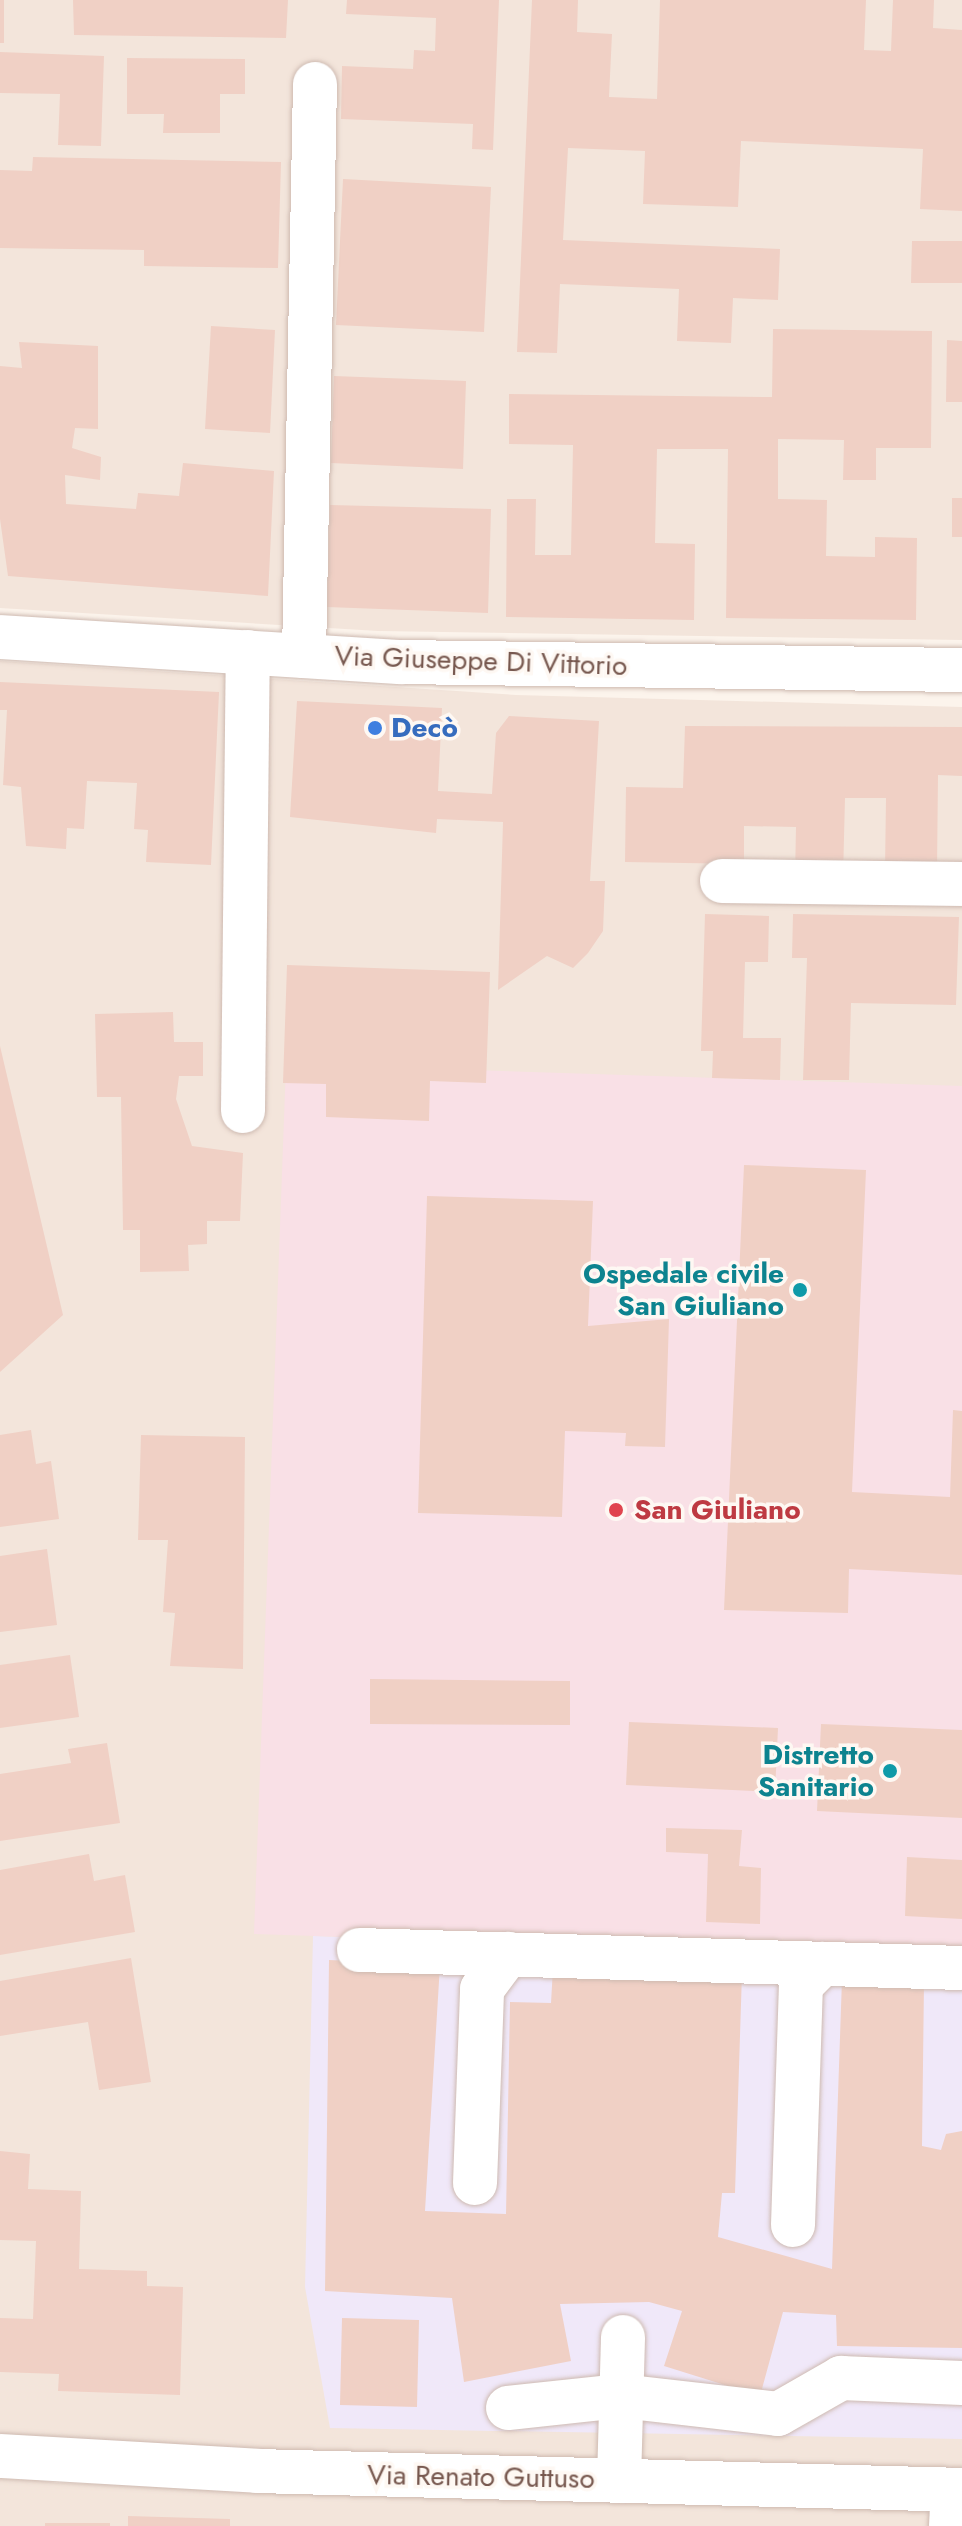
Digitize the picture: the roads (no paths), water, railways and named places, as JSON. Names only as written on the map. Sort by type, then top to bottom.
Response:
[{"type":"street","points":[[304,656],[315,84]]},
{"type":"street","name":"Via Giuseppe Di Vittorio","points":[[0,637],[304,656],[962,670]]},
{"type":"street","points":[[243,1111],[248,652]]},
{"type":"street","points":[[722,881],[962,884]]},
{"type":"street","points":[[359,1950],[962,1968]]},
{"type":"street","points":[[475,2183],[482,1989],[508,1954]]},
{"type":"street","points":[[793,2225],[801,1985],[822,1964]]},
{"type":"street","points":[[619,2481],[623,2337]]},
{"type":"street","points":[[508,2408],[621,2396],[778,2414],[841,2378],[962,2383]]},
{"type":"street","name":"Via Renato Guttuso","points":[[0,2456],[619,2481],[955,2502]]},
{"type":"place","name":"Decò","points":[[375,728]]},
{"type":"place","name":"Ospedale civile San Giuliano","points":[[800,1290]]},
{"type":"place","name":"San Giuliano","points":[[616,1510]]},
{"type":"place","name":"Distretto Sanitario","points":[[890,1771]]}]
